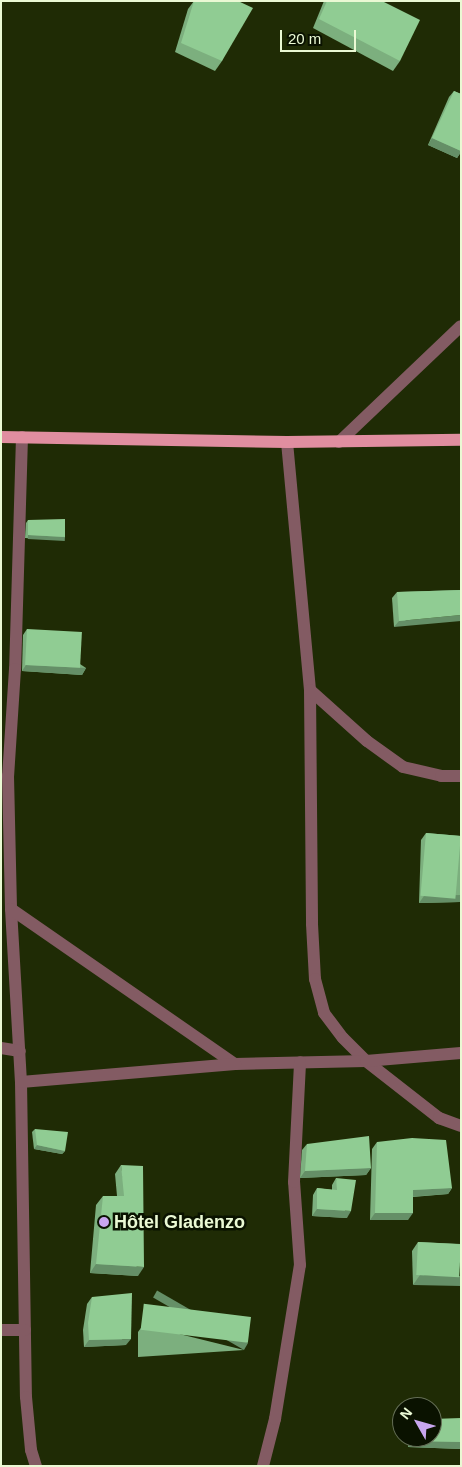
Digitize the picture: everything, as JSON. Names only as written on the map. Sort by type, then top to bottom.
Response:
[{"type":"main road","points":[[1,437],[287,442],[461,440]]},
{"type":"street","points":[[339,442],[461,326]]},
{"type":"street","points":[[22,437],[15,669],[5,776],[20,1051],[26,1397],[32,1450],[36,1466]]},
{"type":"street","points":[[287,442],[310,690],[312,924],[315,979],[324,1014],[343,1038],[366,1061],[439,1118],[461,1126]]},
{"type":"street","points":[[310,690],[367,741],[403,767],[441,776],[461,776]]},
{"type":"street","points":[[12,909],[235,1064]]},
{"type":"street","points":[[1,1048],[20,1051]]},
{"type":"street","points":[[21,1082],[235,1064],[366,1061],[461,1053]]},
{"type":"street","points":[[263,1466],[275,1419],[300,1265],[294,1182],[300,1062]]},
{"type":"street","points":[[1,1330],[25,1330]]},
{"type":"building","points":[[194,1],[238,1],[253,8],[222,61],[181,43]]},
{"type":"building","points":[[327,1],[382,1],[420,20],[400,61],[319,19]]},
{"type":"building","points":[[454,91],[461,94],[461,151],[432,138]]},
{"type":"building","points":[[65,519],[65,537],[28,535],[28,520]]},
{"type":"building","points":[[461,590],[461,615],[399,621],[397,592]]},
{"type":"building","points":[[27,629],[82,632],[80,668],[25,665]]},
{"type":"building","points":[[426,833],[461,836],[455,899],[421,896]]},
{"type":"building","points":[[35,1129],[68,1132],[65,1151],[37,1145]]},
{"type":"building","points":[[369,1136],[371,1168],[305,1171],[307,1144]]},
{"type":"building","points":[[412,1138],[446,1140],[452,1188],[413,1190],[413,1213],[375,1213],[377,1142]]},
{"type":"building","points":[[121,1165],[143,1166],[144,1267],[96,1264],[103,1196],[124,1196]]},
{"type":"building","points":[[336,1178],[356,1180],[351,1211],[317,1209],[317,1188],[337,1190]]},
{"type":"building","points":[[418,1242],[461,1244],[459,1277],[416,1275]]},
{"type":"building","points":[[132,1293],[131,1339],[89,1340],[88,1323],[92,1297]]},
{"type":"building","points":[[144,1304],[251,1317],[248,1343],[141,1330]]},
{"type":"building","points":[[461,1418],[461,1442],[442,1442],[442,1419]]},
{"type":"place","name":"Hôtel Gladenzo","points":[[104,1222]]}]
